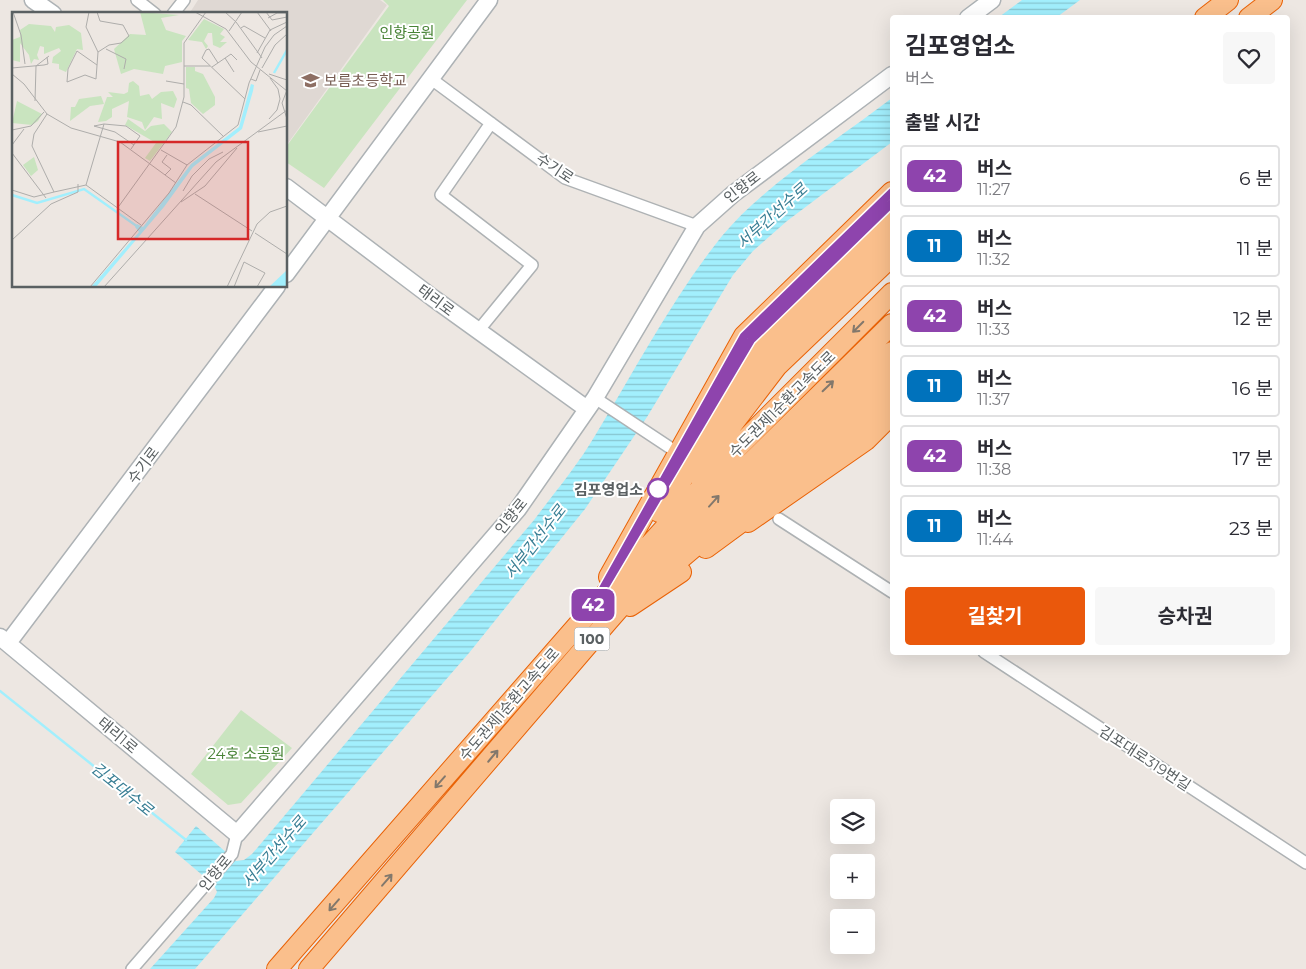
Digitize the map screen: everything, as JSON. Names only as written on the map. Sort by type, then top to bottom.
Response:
[{"type":"highway","points":[[1206,15],[1218,0]]},
{"type":"highway","points":[[1208,15],[1228,0]]},
{"type":"highway","points":[[1252,15],[1272,0]]},
{"type":"highway","points":[[591,610],[744,336],[890,194]]},
{"type":"highway","points":[[591,610],[751,340],[890,205]]},
{"type":"highway","points":[[591,610],[756,346],[890,215]]},
{"type":"highway","points":[[591,610],[761,352],[890,226]]},
{"type":"highway","points":[[591,610],[767,357],[890,236]]},
{"type":"highway","points":[[591,610],[772,362],[890,246]]},
{"type":"highway","points":[[591,610],[777,366],[890,258]]},
{"type":"highway","points":[[591,610],[781,373],[890,267]]},
{"type":"highway","name":"수도권제1순환고속도로","points":[[278,969],[591,610],[737,448],[890,295]]},
{"type":"highway","name":"수도권제1순환고속도로","points":[[309,969],[608,621],[749,463],[890,326]]},
{"type":"highway","points":[[608,621],[890,354]]},
{"type":"highway","points":[[608,621],[838,414],[890,363]]},
{"type":"highway","points":[[608,621],[840,422],[890,374]]},
{"type":"highway","points":[[608,621],[845,428],[890,384]]},
{"type":"highway","points":[[608,621],[855,429],[890,394]]},
{"type":"highway","points":[[608,621],[859,435],[890,405]]},
{"type":"highway","points":[[608,621],[866,440],[890,416]]},
{"type":"highway","points":[[608,621],[873,444],[890,426]]},
{"type":"street","points":[[33,0],[50,12]]},
{"type":"street","points":[[137,0],[152,12]]},
{"type":"street","points":[[175,12],[184,0]]},
{"type":"street","points":[[288,271],[489,0]]},
{"type":"street","points":[[972,15],[992,0]]},
{"type":"street","name":"인향로","points":[[132,969],[232,854],[237,834],[518,509],[596,404],[697,226],[733,194],[890,76]]},
{"type":"street","name":"수기로","points":[[430,78],[564,178],[697,226]]},
{"type":"street","points":[[478,331],[532,265],[441,195],[491,123]]},
{"type":"street","name":"태리로","points":[[288,188],[478,331],[596,404]]},
{"type":"street","name":"수기로","points":[[4,640],[275,288]]},
{"type":"street","points":[[596,404],[669,447]]},
{"type":"street","points":[[779,520],[890,591]]},
{"type":"street","name":"태리1로","points":[[4,640],[237,834]]},
{"type":"street","name":"김포대로319번길","points":[[988,655],[1306,863]]},
{"type":"shaded area","name":"보름초등학교","points":[[198,0],[380,0],[387,5],[288,143],[288,12],[190,12]]},
{"type":"green space","name":"인향공원","points":[[383,0],[467,0],[324,188],[288,163],[288,144],[389,6]]},
{"type":"green space","name":"24호 소공원","points":[[241,710],[292,748],[241,803],[228,805],[191,774]]},
{"type":"water","points":[[1022,0],[1080,0],[1060,15],[1002,15]]},
{"type":"water","name":"서부간선수로","points":[[890,99],[890,144],[787,221],[753,251],[733,275],[647,417],[585,509],[469,653],[195,969],[150,969],[214,898],[217,892],[214,885],[175,852],[196,826],[236,861],[244,860],[252,854],[534,520],[566,478],[589,445],[687,283],[722,236],[739,217],[803,163]]},
{"type":"waterway","name":"김포대수로","points":[[0,691],[186,840]]},
{"type":"bus line","name":"42","points":[[890,194],[744,336],[591,610],[751,340],[890,205]]},
{"type":"place","name":"보름초등학교","points":[[310,80]]},
{"type":"place","name":"김포영업소","points":[[658,489]]}]
